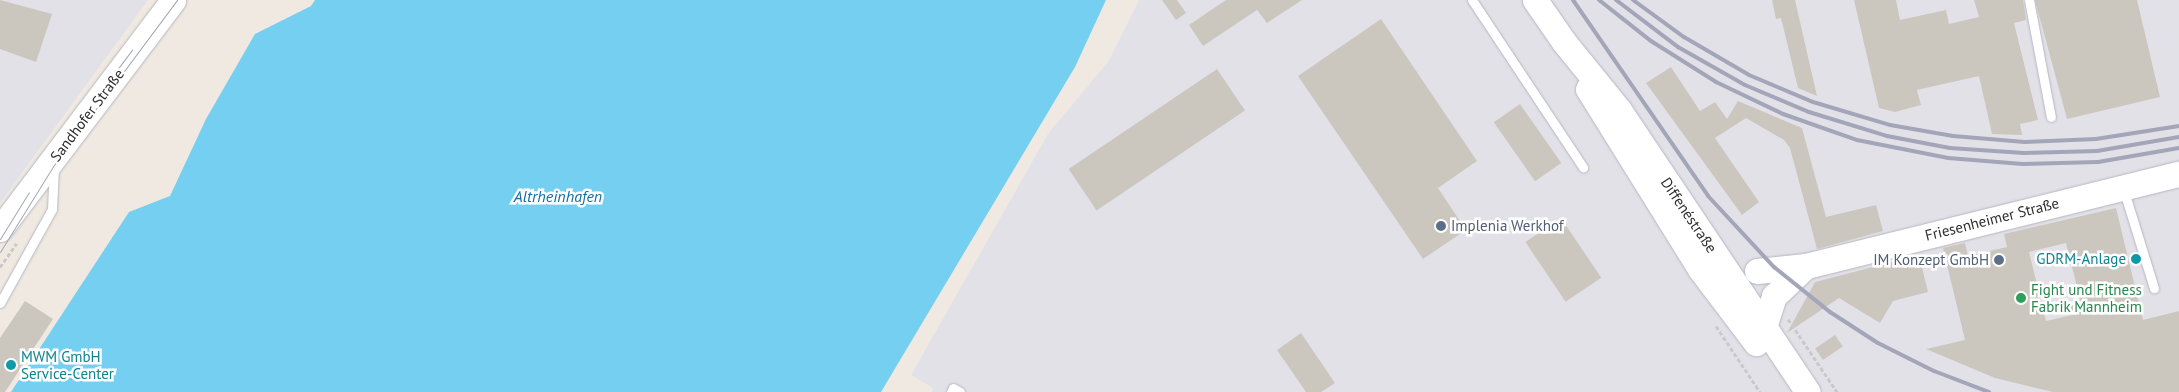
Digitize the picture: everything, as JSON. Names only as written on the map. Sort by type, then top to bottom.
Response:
[{"type":"main road","name":"Sandhofer Straße","points":[[0,229],[173,0]]},
{"type":"main road","name":"Diffenéstraße","points":[[1535,0],[1564,42],[1619,110],[1717,257],[1732,302],[1764,327],[1808,392]]},
{"type":"main road","name":"Diffenéstraße","points":[[1564,42],[1606,122],[1732,302],[1788,392]]},
{"type":"main road","name":"Friesenheimer Straße","points":[[1757,271],[1806,266],[2179,174]]},
{"type":"main road","points":[[1717,257],[1757,271],[1732,302]]},
{"type":"main road","name":"Friesenheimer Straße","points":[[1774,296],[1806,266]]},
{"type":"main road","points":[[1732,302],[1774,296],[1764,327]]},
{"type":"lane","points":[[1472,0],[1583,167]]},
{"type":"lane","points":[[2029,0],[2051,117]]},
{"type":"lane","points":[[0,303],[52,209],[56,187],[51,163]]},
{"type":"lane","points":[[2122,188],[2154,288]]},
{"type":"lane","points":[[951,392],[953,388],[960,392]]},
{"type":"path","points":[[1710,318],[1760,392]]},
{"type":"shaded area","points":[[0,0],[148,0],[0,203]]},
{"type":"shaded area","points":[[1139,0],[2179,0],[2179,392],[932,392],[933,388],[911,375],[1048,134],[1108,62]]},
{"type":"water","name":"Altrheinhafen","points":[[315,0],[1106,0],[1075,67],[881,392],[11,392],[129,212],[170,196],[206,119],[255,34],[311,6]]},
{"type":"building","points":[[0,0],[52,14],[36,62],[0,49]]},
{"type":"building","points":[[1162,0],[1177,0],[1186,13],[1176,20]]},
{"type":"building","points":[[1226,0],[1302,0],[1267,23],[1257,10],[1203,46],[1189,25]]},
{"type":"building","points":[[1772,0],[1795,0],[1817,96],[1798,88],[1781,18],[1776,19]]},
{"type":"building","points":[[1854,0],[1896,0],[1900,20],[1946,10],[1949,24],[1979,17],[1974,0],[2023,0],[2026,20],[2014,23],[2038,120],[2020,124],[2022,135],[1992,134],[1979,76],[1917,90],[1921,105],[1895,112],[1879,108]]},
{"type":"building","points":[[2035,0],[2137,0],[2160,97],[2067,119]]},
{"type":"building","points":[[1381,19],[1477,161],[1438,188],[1466,230],[1423,259],[1298,76]]},
{"type":"building","points":[[1671,67],[1700,111],[1715,102],[1727,119],[1738,101],[1802,128],[1826,217],[1876,205],[1883,231],[1817,249],[1790,148],[1784,140],[1746,118],[1715,138],[1759,202],[1742,215],[1646,83]]},
{"type":"building","points":[[1217,69],[1245,110],[1097,211],[1069,169]]},
{"type":"building","points":[[1520,104],[1561,163],[1535,181],[1494,122]]},
{"type":"building","points":[[2116,208],[2143,320],[2179,311],[2179,392],[2053,392],[1995,378],[1926,349],[1965,340],[1943,248],[1965,243],[1968,256],[2007,247],[2004,234]],"holes":[[[2066,243],[2081,303],[2070,306],[2072,315],[2046,321],[2029,252]]]},
{"type":"building","points":[[1561,218],[1601,278],[1566,302],[1525,242]]},
{"type":"building","points":[[1919,255],[1928,292],[1893,301],[1880,323],[1839,298],[1787,333],[1815,282]]},
{"type":"building","name":"MWM GmbH Service-Center","points":[[25,301],[53,319],[5,392],[0,392],[0,338]]},
{"type":"building","points":[[1301,333],[1335,383],[1321,392],[1306,392],[1277,350]]},
{"type":"building","points":[[1835,335],[1843,347],[1823,360],[1815,348]]},
{"type":"tram line","points":[[0,252],[54,165],[177,0]]},
{"type":"tram line","points":[[55,152],[132,50]]},
{"type":"tram line","points":[[0,239],[29,192]]},
{"type":"railway","points":[[1573,0],[1708,196],[1774,267],[1830,312],[1878,343],[1934,371],[1989,392]]},
{"type":"railway","points":[[1599,0],[1651,41],[1716,82],[1783,114],[1857,140],[1948,158],[2023,164],[2098,162],[2179,148]]},
{"type":"railway","points":[[1616,0],[1678,47],[1745,85],[1809,112],[1887,136],[1950,148],[2024,153],[2097,151],[2179,137]]},
{"type":"railway","points":[[1633,0],[1684,37],[1749,75],[1813,102],[1890,125],[1953,136],[2025,142],[2096,139],[2179,126]]},
{"type":"place","name":"Implenia Werkhof","points":[[1441,226]]},
{"type":"place","name":"GDRM-Anlage","points":[[2136,259]]},
{"type":"place","name":"IM Konzept GmbH","points":[[1999,260]]},
{"type":"place","name":"Fight und Fitness Fabrik Mannheim","points":[[2021,298]]},
{"type":"place","name":"MWM GmbH Service-Center","points":[[11,365]]}]
